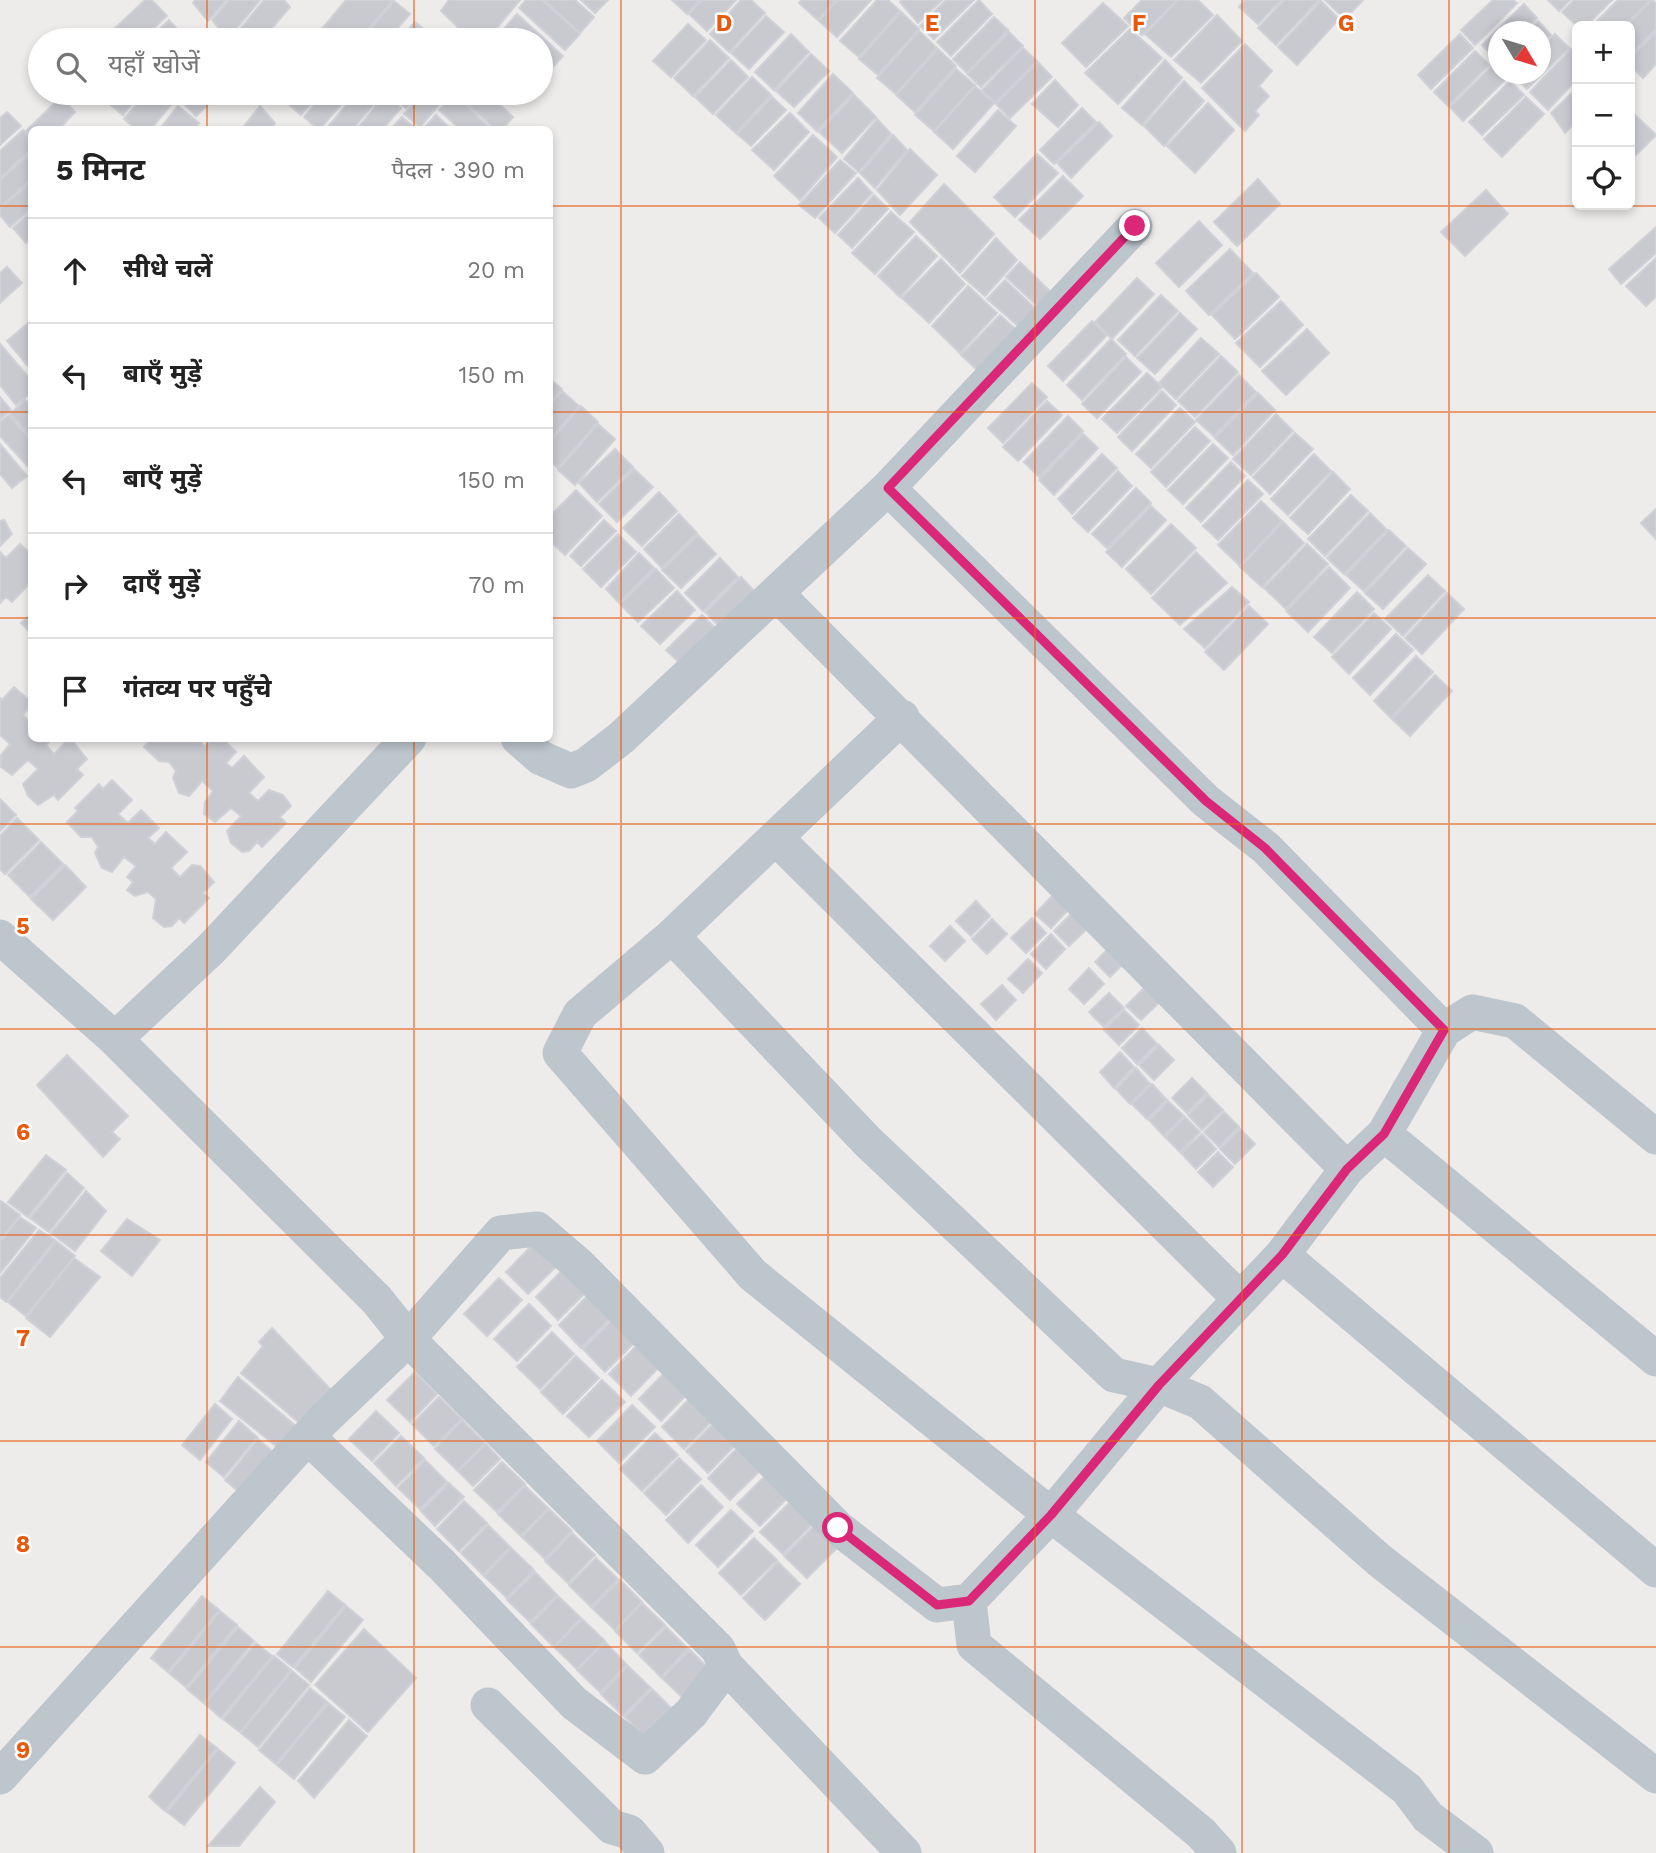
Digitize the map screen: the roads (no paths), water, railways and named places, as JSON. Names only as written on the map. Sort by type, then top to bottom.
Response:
[{"type":"street","points":[[523,742],[541,758],[571,771],[586,765],[621,738],[778,594],[888,488],[1135,226]]},
{"type":"street","points":[[888,488],[1206,801],[1265,848],[1444,1030]]},
{"type":"street","points":[[778,594],[1347,1169]]},
{"type":"street","points":[[902,717],[673,936],[580,1014],[560,1053],[753,1275],[1051,1515],[1407,1789],[1428,1817],[1476,1853]]},
{"type":"street","points":[[115,1039],[211,949],[405,742]]},
{"type":"street","points":[[777,839],[1240,1298]]},
{"type":"street","points":[[673,936],[868,1142],[1114,1375],[1159,1385],[1200,1402],[1379,1560],[1656,1776]]},
{"type":"street","points":[[0,937],[115,1039],[377,1300],[408,1339],[718,1649],[726,1666],[904,1853]]},
{"type":"street","points":[[0,1777],[323,1420],[408,1339],[501,1233],[537,1228],[579,1265],[838,1528],[937,1605],[969,1601],[1051,1515],[1159,1385],[1282,1255],[1347,1169],[1384,1134],[1444,1030],[1472,1012],[1515,1021],[1656,1137]]},
{"type":"street","points":[[1384,1134],[1656,1359]]},
{"type":"street","points":[[1282,1255],[1656,1570]]},
{"type":"street","points":[[309,1438],[442,1565],[574,1703],[645,1757],[691,1713],[726,1666]]},
{"type":"street","points":[[969,1601],[974,1645],[1201,1833],[1219,1853]]},
{"type":"street","points":[[488,1705],[612,1827],[629,1832],[647,1853]]}]
